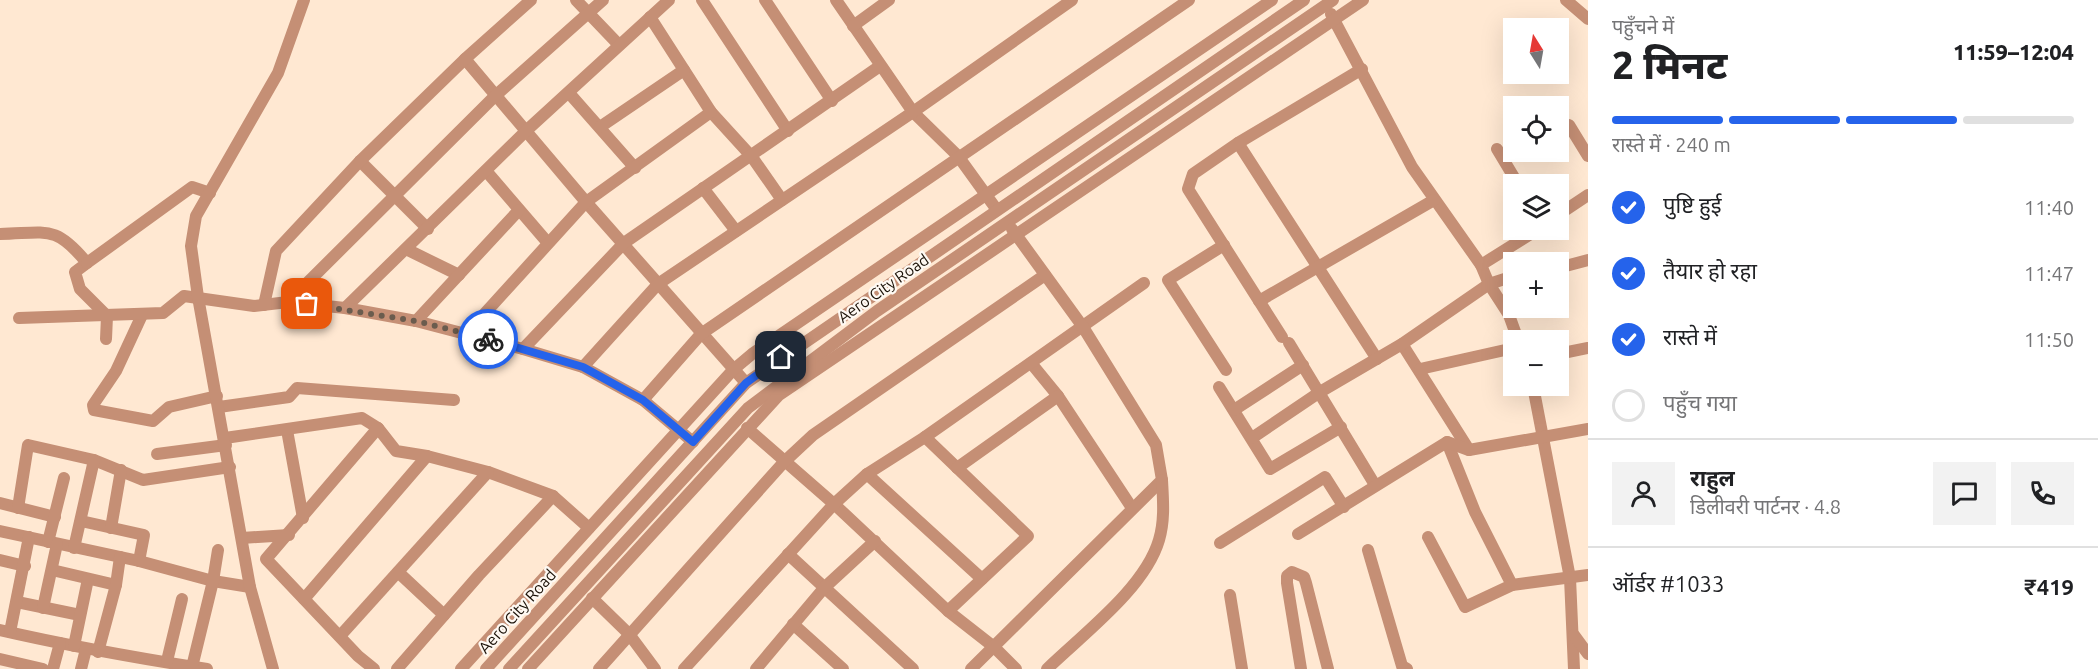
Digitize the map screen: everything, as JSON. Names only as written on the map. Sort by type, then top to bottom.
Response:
[{"type":"street","points":[[273,669],[250,587],[191,246],[196,216],[278,73],[304,0]]},
{"type":"street","points":[[264,305],[276,251],[360,161],[465,59],[531,0]]},
{"type":"street","points":[[576,0],[619,45]]},
{"type":"street","points":[[288,302],[495,96],[603,0]]},
{"type":"street","points":[[345,308],[487,172],[527,130],[669,0]]},
{"type":"street","points":[[702,0],[788,131]]},
{"type":"street","points":[[765,0],[832,101]]},
{"type":"street","points":[[836,0],[879,66],[913,112],[958,156],[997,210]]},
{"type":"street","points":[[853,26],[889,0]]},
{"type":"street","points":[[583,367],[658,284],[913,112],[1071,0]]},
{"type":"street","points":[[643,400],[701,334],[1189,0]]},
{"type":"street","points":[[461,669],[733,370],[772,339],[1272,0]]},
{"type":"street","name":"Aero City Road","points":[[486,669],[746,383],[1304,0]]},
{"type":"street","points":[[528,669],[779,395],[1011,228],[1363,0]]},
{"type":"street","points":[[1566,0],[1588,19]]},
{"type":"street","points":[[1327,2],[1334,20],[1412,167],[1481,265],[1489,284],[1509,315],[1514,330]]},
{"type":"street","name":"Aero City Road","points":[[509,669],[748,408],[877,311],[1011,228],[1327,2]]},
{"type":"street","points":[[650,17],[711,112],[752,156],[782,200]]},
{"type":"street","points":[[465,59],[586,202],[746,383]]},
{"type":"street","points":[[523,349],[624,243],[832,101],[879,66]]},
{"type":"street","points":[[1362,69],[1238,142],[1193,174],[1188,183],[1188,189],[1259,301],[1303,365],[1375,485]]},
{"type":"street","points":[[600,127],[684,70]]},
{"type":"street","points":[[569,93],[635,168]]},
{"type":"street","points":[[466,333],[586,202],[711,112]]},
{"type":"street","points":[[1569,125],[1588,156]]},
{"type":"street","points":[[1238,142],[1316,268],[1377,359]]},
{"type":"street","points":[[1497,149],[1512,174]]},
{"type":"street","points":[[360,161],[428,228]]},
{"type":"street","points":[[487,172],[548,243]]},
{"type":"street","points":[[106,339],[107,316],[80,289],[75,272],[192,187],[210,193]]},
{"type":"street","points":[[703,188],[736,231]]},
{"type":"street","points":[[1569,208],[1588,195]]},
{"type":"street","points":[[1259,301],[1434,200]]},
{"type":"street","points":[[416,321],[519,210]]},
{"type":"street","points":[[1011,228],[1083,327],[1156,445],[1162,480],[1164,512],[1160,540],[1149,564],[1128,591],[1047,669]]},
{"type":"street","points":[[0,234],[54,233],[66,240],[87,263]]},
{"type":"street","points":[[1481,265],[1521,240]]},
{"type":"street","points":[[1224,245],[1168,280],[1226,370]]},
{"type":"street","points":[[406,249],[459,275]]},
{"type":"street","points":[[1569,263],[1588,252]]},
{"type":"street","points":[[1569,265],[1588,260]]},
{"type":"street","points":[[599,669],[784,462],[813,435],[1045,275]]},
{"type":"street","points":[[1252,438],[1320,392],[1402,344],[1489,284],[1503,280]]},
{"type":"street","points":[[684,669],[834,504],[867,474],[925,437],[1144,283]]},
{"type":"street","points":[[19,318],[163,313],[183,296],[254,306],[288,302],[345,308],[416,321],[583,367],[643,400],[693,442]]},
{"type":"street","points":[[142,315],[116,371],[93,405],[94,410],[153,421],[169,407],[218,401],[289,397],[297,388],[454,400]]},
{"type":"street","points":[[1402,344],[1420,369],[1469,450]]},
{"type":"street","points":[[1569,352],[1588,348]]},
{"type":"street","points":[[1420,369],[1503,350]]},
{"type":"street","points":[[1031,363],[1058,396],[1132,508]]},
{"type":"street","points":[[1234,410],[1303,365]]},
{"type":"street","points":[[1219,387],[1270,469],[1341,427]]},
{"type":"street","points":[[957,468],[1058,396]]},
{"type":"street","points":[[1535,396],[1570,578],[1574,669]]},
{"type":"street","points":[[157,454],[362,418],[378,428],[396,451],[427,456],[488,472],[553,496],[589,528]]},
{"type":"street","points":[[374,669],[266,559],[289,535],[378,428]]},
{"type":"street","points":[[747,428],[834,504],[948,611],[994,646],[1016,669]]},
{"type":"street","points":[[1447,442],[1469,450],[1588,429]]},
{"type":"street","points":[[287,430],[303,518]]},
{"type":"street","points":[[925,437],[1028,536],[948,611]]},
{"type":"street","points":[[1298,534],[1447,442]]},
{"type":"street","points":[[1447,442],[1475,512],[1512,585]]},
{"type":"street","points":[[18,507],[28,445],[94,460],[143,480],[230,467]]},
{"type":"street","points":[[304,599],[427,456]]},
{"type":"street","points":[[74,548],[94,460]]},
{"type":"street","points":[[111,528],[121,470]]},
{"type":"street","points":[[340,636],[488,472]]},
{"type":"street","points":[[867,474],[982,579]]},
{"type":"street","points":[[1220,543],[1325,477],[1344,507]]},
{"type":"street","points":[[43,608],[52,570],[55,517],[64,478]]},
{"type":"street","points":[[971,669],[1162,480]]},
{"type":"street","points":[[397,669],[553,496]]},
{"type":"street","points":[[0,503],[55,517]]},
{"type":"street","points":[[81,521],[144,535],[139,561]]},
{"type":"street","points":[[0,531],[139,561],[213,581],[250,587]]},
{"type":"street","points":[[242,538],[289,535]]},
{"type":"street","points":[[29,537],[16,602],[5,631],[86,649],[207,669]]},
{"type":"street","points":[[1428,537],[1465,607],[1512,585],[1588,575]]},
{"type":"street","points":[[756,669],[824,588],[874,541]]},
{"type":"street","points":[[192,667],[213,581],[218,550]]},
{"type":"street","points":[[1368,550],[1402,666],[1407,669]]},
{"type":"street","points":[[788,554],[913,669]]},
{"type":"street","points":[[81,669],[86,649],[116,585],[120,557]]},
{"type":"street","points":[[0,560],[25,566]]},
{"type":"street","points":[[52,570],[116,585]]},
{"type":"street","points":[[398,572],[444,615]]},
{"type":"street","points":[[1300,669],[1287,583],[1287,576],[1292,572],[1304,577],[1328,669]]},
{"type":"street","points":[[571,576],[583,588]]},
{"type":"street","points":[[86,649],[80,615],[88,579]]},
{"type":"street","points":[[1230,595],[1242,669]]},
{"type":"street","points":[[592,598],[629,634],[656,669]]},
{"type":"street","points":[[166,664],[182,599]]},
{"type":"street","points":[[16,602],[80,615]]},
{"type":"street","points":[[793,624],[843,669]]},
{"type":"street","points":[[1574,635],[1588,654]]},
{"type":"street","points":[[53,669],[60,643]]},
{"type":"street","points":[[0,659],[24,667],[43,669]]},
{"type":"way so far","points":[[307,304],[345,308],[416,321],[488,339]]},
{"type":"route","points":[[488,339],[583,367],[643,400],[693,442],[746,383],[781,357]]}]
